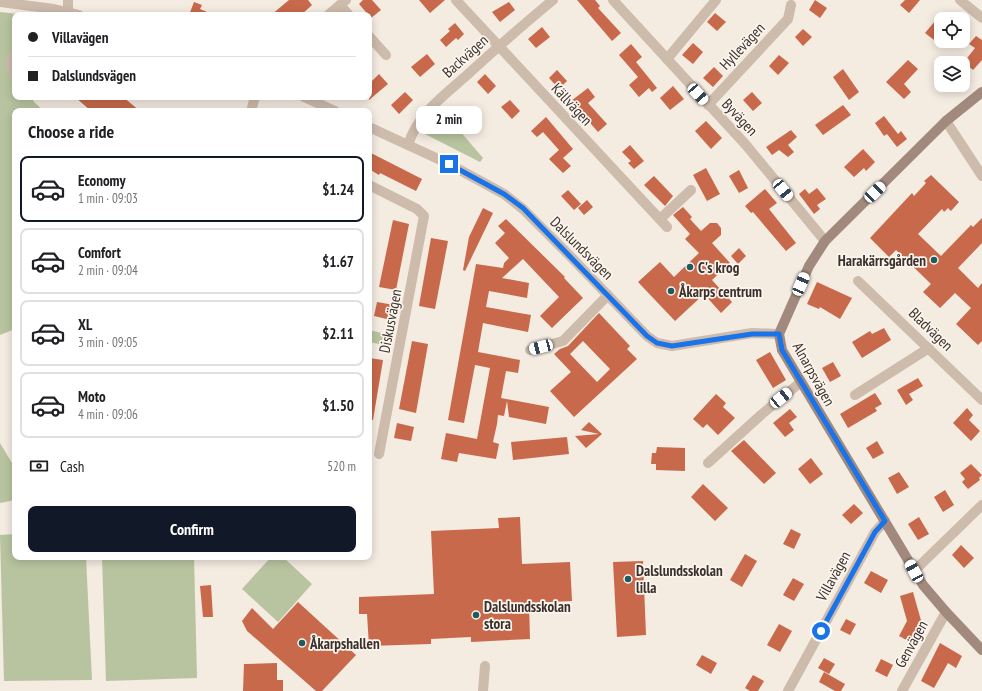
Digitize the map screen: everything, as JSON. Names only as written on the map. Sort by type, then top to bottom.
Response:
[{"type":"street","points":[[0,2],[51,12],[68,12],[68,0]]},
{"type":"street","name":"Källvägen","points":[[456,0],[663,223],[691,190]]},
{"type":"street","name":"Backvägen","points":[[408,144],[412,132],[430,109],[498,46],[553,0]]},
{"type":"street","name":"Byvägen","points":[[613,0],[746,145],[825,241]]},
{"type":"street","points":[[667,59],[716,0]]},
{"type":"street","points":[[960,0],[982,18]]},
{"type":"street","points":[[331,12],[343,2],[348,12]]},
{"type":"street","name":"Hyllevägen","points":[[708,105],[788,19],[791,5]]},
{"type":"street","points":[[372,39],[386,55]]},
{"type":"street","points":[[12,57],[10,60],[10,68],[12,71]]},
{"type":"street","name":"Alnarpsvägen","points":[[982,92],[946,121],[825,241],[809,266],[779,334],[782,350],[914,571],[932,597],[982,650]]},
{"type":"street","points":[[311,100],[328,108]]},
{"type":"street","points":[[946,121],[982,176]]},
{"type":"street","name":"Dalslundsvägen","points":[[372,128],[449,164],[504,194],[523,208],[647,336],[657,343],[672,346],[752,334],[779,334]]},
{"type":"street","name":"Diskusvägen","points":[[372,187],[417,209],[424,216],[379,454]]},
{"type":"street","name":"Bladvägen","points":[[858,281],[982,400]]},
{"type":"street","points":[[530,350],[563,341],[608,295]]},
{"type":"street","points":[[855,395],[929,348]]},
{"type":"street","points":[[708,463],[762,414],[801,382]]},
{"type":"street","points":[[914,571],[982,505]]},
{"type":"street","name":"Villavägen","points":[[788,691],[875,532],[885,521]]},
{"type":"street","name":"Genvägen","points":[[902,691],[946,612]]},
{"type":"street","points":[[484,691],[485,666]]},
{"type":"green space","points":[[0,12],[12,13],[12,100],[33,100],[41,108],[12,108],[12,330],[0,335]]},
{"type":"green space","points":[[441,109],[483,158],[480,162],[423,133],[430,120]]},
{"type":"green space","points":[[372,331],[386,334],[384,345],[372,343]]},
{"type":"green space","points":[[0,443],[12,463],[12,501],[0,503]]},
{"type":"green space","points":[[12,534],[12,560],[86,560],[92,680],[4,681],[0,535]]},
{"type":"green space","points":[[102,560],[194,560],[197,678],[106,681]]},
{"type":"green space","points":[[268,560],[286,560],[312,584],[278,622],[242,589]]},
{"type":"building","points":[[289,0],[308,0],[312,5],[304,12],[275,12]]},
{"type":"building","points":[[363,0],[372,0],[381,10],[372,17],[372,12],[366,12],[359,4]]},
{"type":"building","points":[[419,0],[445,0],[430,13]]},
{"type":"building","points":[[577,0],[595,0],[600,6],[598,8],[621,33],[612,41]]},
{"type":"building","points":[[815,0],[827,8],[820,18],[809,10]]},
{"type":"building","points":[[905,0],[920,0],[909,13],[900,5]]},
{"type":"building","points":[[194,2],[202,5],[200,9],[207,12],[190,12]]},
{"type":"building","points":[[509,2],[515,10],[500,22],[492,12]]},
{"type":"building","points":[[715,13],[726,22],[717,31],[707,22]]},
{"type":"building","points":[[934,22],[934,40],[925,33]]},
{"type":"building","points":[[455,23],[464,34],[458,40],[456,38],[446,47],[440,40],[450,31],[448,29]]},
{"type":"building","points":[[542,27],[550,37],[536,48],[528,39]]},
{"type":"building","points":[[803,29],[812,37],[803,46],[795,37]]},
{"type":"building","points":[[976,36],[982,40],[982,60],[973,70],[970,67],[970,56],[969,56],[975,48],[970,45]]},
{"type":"building","points":[[693,43],[703,52],[693,64],[682,55]]},
{"type":"building","points":[[631,44],[642,57],[636,62],[657,88],[652,92],[649,88],[639,97],[629,85],[638,77],[619,55]]},
{"type":"building","points":[[427,54],[435,64],[420,77],[411,67]]},
{"type":"building","points":[[779,55],[789,63],[778,75],[769,66]]},
{"type":"building","points":[[908,60],[918,69],[904,84],[911,92],[904,99],[886,82]]},
{"type":"building","points":[[714,67],[723,76],[713,87],[703,78]]},
{"type":"building","points":[[843,69],[859,92],[849,100],[833,77]]},
{"type":"building","points":[[557,70],[567,81],[559,89],[549,78]]},
{"type":"building","points":[[379,74],[388,84],[372,97],[372,81]]},
{"type":"building","points":[[485,74],[496,86],[488,94],[477,82]]},
{"type":"building","points":[[673,86],[684,99],[670,110],[660,98]]},
{"type":"building","points":[[588,88],[595,97],[588,103],[607,124],[598,132],[571,101]]},
{"type":"building","points":[[405,92],[413,100],[399,114],[391,105]]},
{"type":"building","points":[[752,92],[762,103],[753,111],[743,100]]},
{"type":"building","points":[[78,100],[127,100],[136,108],[88,108]]},
{"type":"building","points":[[510,100],[520,111],[512,119],[501,107]]},
{"type":"building","points":[[843,105],[851,115],[823,135],[815,125]]},
{"type":"building","points":[[884,116],[898,134],[901,131],[907,139],[897,147],[887,134],[884,136],[875,123]]},
{"type":"building","points":[[546,117],[573,149],[563,158],[571,166],[563,173],[549,159],[559,150],[543,132],[537,137],[531,131]]},
{"type":"building","points":[[706,121],[722,138],[711,149],[695,131]]},
{"type":"building","points":[[791,130],[797,137],[788,145],[794,152],[788,157],[779,150],[772,155],[766,147]]},
{"type":"building","points":[[630,145],[644,161],[634,169],[628,163],[631,161],[622,152]]},
{"type":"building","points":[[863,149],[875,162],[866,171],[864,168],[854,177],[844,167]]},
{"type":"building","points":[[372,154],[422,179],[416,191],[380,173],[379,175],[372,171]]},
{"type":"building","points":[[706,168],[720,194],[707,201],[693,175]]},
{"type":"building","points":[[739,170],[748,188],[739,193],[729,176]]},
{"type":"building","name":"Harakärrsgården","points":[[931,175],[959,202],[951,211],[948,208],[944,212],[942,209],[918,234],[941,256],[971,225],[973,227],[982,218],[982,243],[958,268],[978,288],[982,283],[982,341],[978,345],[956,324],[971,308],[955,293],[940,308],[923,292],[931,284],[896,250],[889,257],[870,238],[912,193],[914,196],[926,183],[924,181]]},
{"type":"building","points":[[654,176],[673,196],[665,206],[644,185]]},
{"type":"building","points":[[817,188],[826,199],[817,205],[820,209],[814,214],[799,194],[805,189],[809,194]]},
{"type":"building","points":[[765,189],[777,203],[769,209],[796,243],[786,251],[753,212],[751,213],[745,206]]},
{"type":"building","points":[[568,190],[581,204],[574,210],[561,196]]},
{"type":"building","points":[[587,200],[593,207],[584,215],[578,208]]},
{"type":"building","name":"Åkarps centrum","points":[[683,207],[692,217],[690,219],[701,231],[710,223],[717,223],[721,228],[721,235],[712,243],[730,263],[712,280],[732,302],[721,313],[704,294],[675,321],[638,282],[660,262],[674,277],[699,253],[685,239],[690,234],[673,215]]},
{"type":"building","points":[[483,208],[493,213],[465,271],[463,270],[469,237]]},
{"type":"building","points":[[506,219],[565,277],[564,278],[583,298],[552,328],[540,316],[559,297],[523,259],[502,278],[529,283],[527,298],[489,291],[486,307],[531,315],[528,332],[483,323],[478,352],[520,360],[518,373],[506,371],[501,398],[549,407],[546,424],[509,417],[507,401],[504,416],[498,415],[493,442],[499,444],[496,459],[459,453],[457,462],[441,459],[446,433],[477,439],[490,368],[475,365],[464,423],[448,420],[476,264],[503,268],[504,263],[509,258],[495,243],[505,233],[498,226]]},
{"type":"building","points":[[393,220],[409,224],[396,290],[379,287]]},
{"type":"building","points":[[431,238],[448,241],[435,309],[419,306]]},
{"type":"building","points":[[739,248],[746,256],[738,264],[731,256]]},
{"type":"building","points":[[817,282],[852,298],[840,319],[820,307],[819,309],[807,304]]},
{"type":"building","points":[[377,302],[394,305],[391,320],[374,316]]},
{"type":"building","points":[[599,313],[630,346],[627,349],[637,359],[574,417],[550,391],[571,372],[554,354],[560,349],[568,346]],"holes":[[[583,341],[610,369],[597,382],[570,354]]]},
{"type":"building","points":[[884,328],[891,340],[862,358],[852,342],[870,331],[872,334]]},
{"type":"building","points":[[412,341],[428,344],[416,413],[399,409]]},
{"type":"building","points":[[770,352],[786,380],[773,388],[756,360]]},
{"type":"building","points":[[372,358],[383,360],[372,420]]},
{"type":"building","points":[[833,362],[841,376],[830,382],[822,368]]},
{"type":"building","points":[[918,378],[923,386],[909,394],[913,400],[906,405],[897,390]]},
{"type":"building","points":[[875,393],[882,404],[875,408],[877,411],[848,428],[840,414]]},
{"type":"building","points":[[716,394],[726,403],[723,407],[735,418],[718,435],[707,424],[703,428],[693,419]]},
{"type":"building","points":[[967,408],[973,415],[969,420],[980,431],[971,441],[953,423]]},
{"type":"building","points":[[790,409],[797,417],[789,423],[794,430],[785,437],[773,423]]},
{"type":"building","points":[[589,422],[602,434],[586,448],[575,436],[599,434],[581,430]]},
{"type":"building","points":[[397,423],[414,427],[411,441],[394,438]]},
{"type":"building","points":[[567,437],[569,454],[513,460],[511,442]]},
{"type":"building","points":[[744,440],[776,473],[764,484],[731,451]]},
{"type":"building","points":[[877,441],[884,453],[873,459],[866,448]]},
{"type":"building","points":[[657,447],[685,448],[685,471],[656,470],[656,464],[651,464],[652,453],[656,453]]},
{"type":"building","points":[[811,458],[823,474],[810,484],[798,469]]},
{"type":"building","points":[[971,464],[982,475],[979,478],[980,480],[968,489],[962,482],[965,479],[960,473]]},
{"type":"building","points":[[899,472],[909,487],[897,494],[888,478]]},
{"type":"building","points":[[703,484],[728,508],[715,521],[691,497]]},
{"type":"building","points":[[945,490],[954,505],[943,512],[934,497]]},
{"type":"building","points":[[854,504],[863,513],[851,524],[842,515]]},
{"type":"building","points":[[520,517],[522,564],[570,562],[572,601],[529,603],[530,639],[471,642],[471,637],[431,639],[431,644],[369,646],[367,614],[359,614],[359,597],[434,594],[431,531],[499,528],[498,518]]},
{"type":"building","points":[[919,517],[929,534],[918,540],[908,524]]},
{"type":"building","points":[[791,529],[801,534],[794,549],[783,544]]},
{"type":"building","points":[[961,545],[974,558],[964,568],[952,555]]},
{"type":"building","points":[[745,554],[757,561],[742,587],[730,580]]},
{"type":"building","points":[[643,561],[646,635],[617,637],[613,562]]},
{"type":"building","points":[[871,571],[888,580],[881,593],[864,583]]},
{"type":"building","points":[[793,578],[804,584],[794,601],[783,595]]},
{"type":"building","points":[[211,585],[213,617],[203,617],[200,586]]},
{"type":"building","points":[[913,592],[922,624],[912,643],[899,636],[907,621],[900,596]]},
{"type":"building","name":"Åkarpshallen","points":[[298,602],[356,655],[322,691],[316,691],[247,631],[242,621],[252,608],[273,629]]},
{"type":"building","points":[[846,619],[856,624],[850,635],[840,630]]},
{"type":"building","points":[[779,624],[792,631],[780,652],[767,645]]},
{"type":"building","points":[[940,643],[962,656],[956,668],[948,663],[934,688],[921,681]]},
{"type":"building","points":[[702,655],[717,663],[711,674],[696,665]]},
{"type":"building","points":[[824,658],[835,664],[829,674],[818,668]]},
{"type":"building","points":[[881,659],[893,665],[887,677],[875,671]]},
{"type":"building","points":[[277,663],[277,680],[283,680],[283,691],[243,691],[244,664]]},
{"type":"building","points":[[824,672],[845,684],[841,691],[835,691],[819,682]]},
{"type":"building","points":[[753,675],[764,681],[758,691],[750,691],[745,688]]},
{"type":"place","name":"Harakärrsgården","points":[[934,260]]},
{"type":"place","name":"C's krog","points":[[690,267]]},
{"type":"place","name":"Åkarps centrum","points":[[671,291]]},
{"type":"place","name":"Dalslundsskolan lilla","points":[[628,579]]},
{"type":"place","name":"Dalslundsskolan stora","points":[[476,615]]},
{"type":"place","name":"Åkarpshallen","points":[[302,643]]},
{"type":"route","points":[[449,164],[504,194],[523,208],[647,336],[657,343],[672,346],[752,334],[779,334],[782,350],[885,521],[875,532],[821,631]]}]
